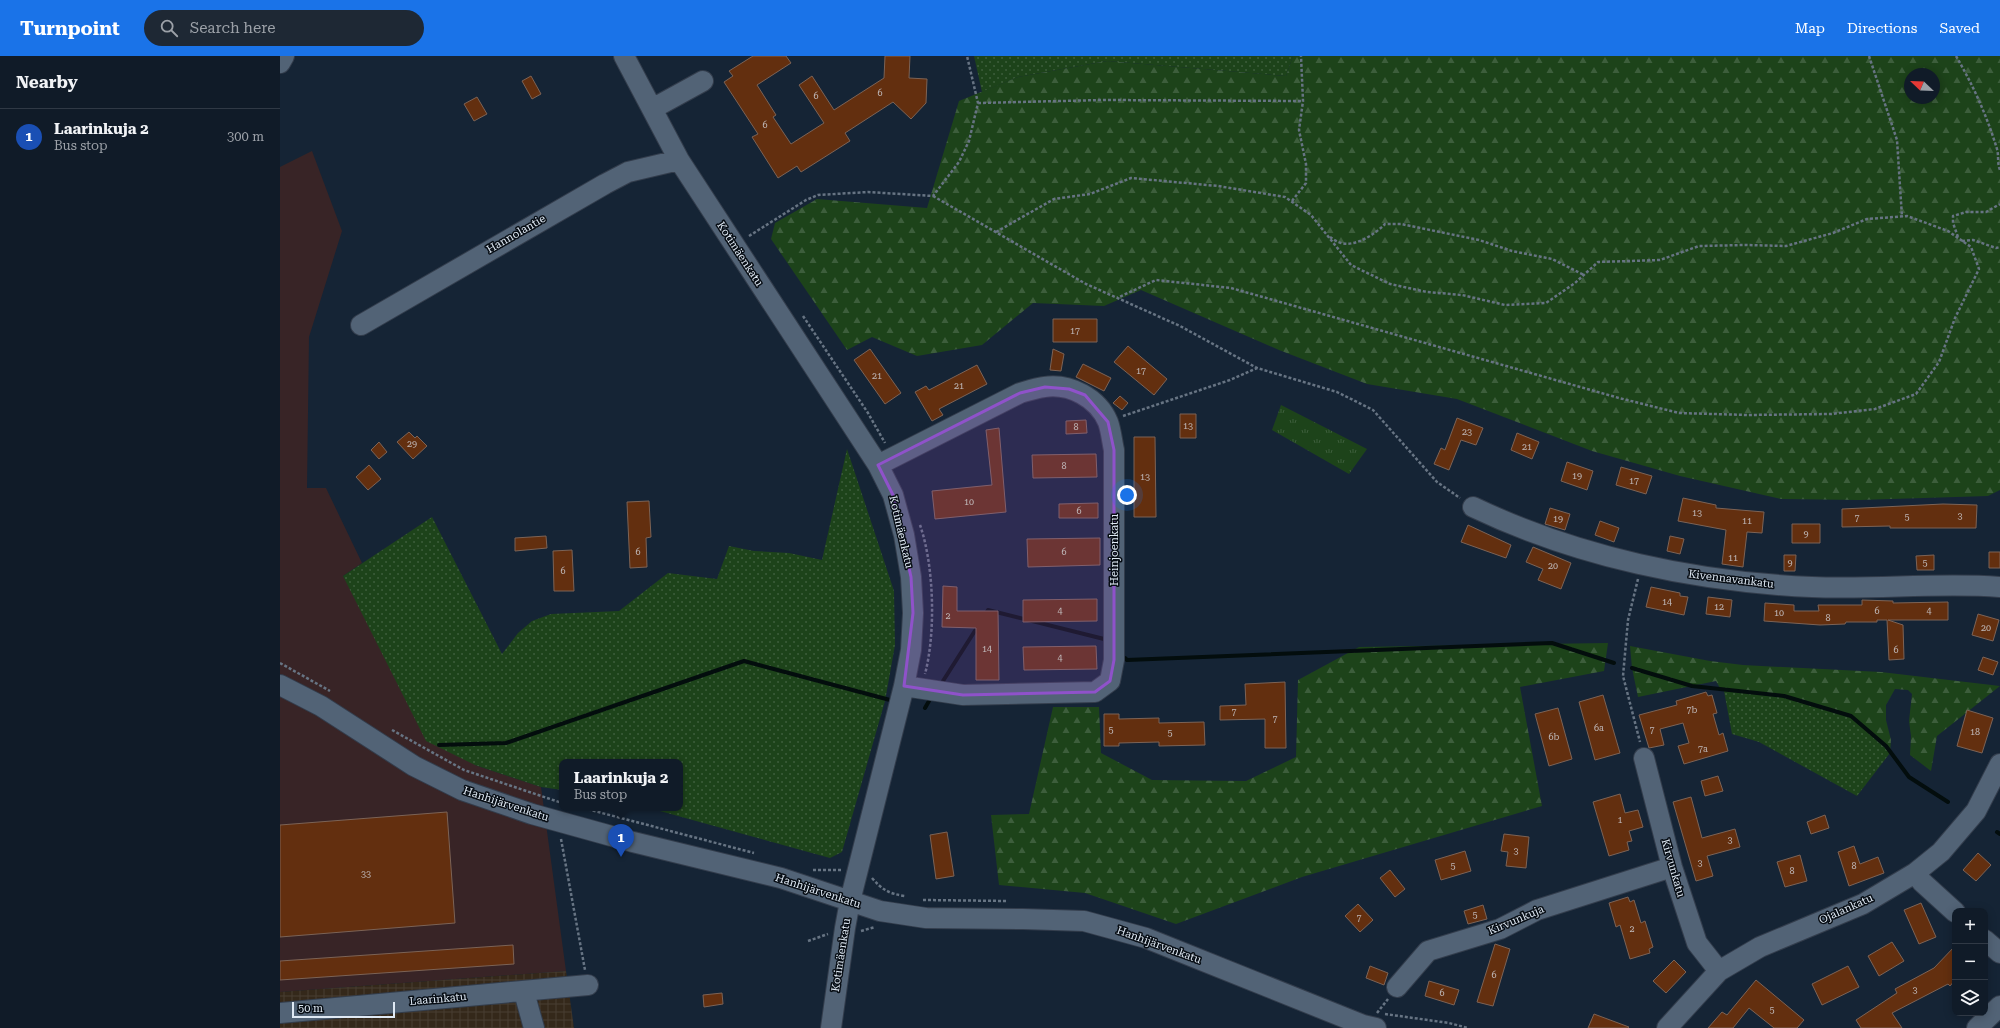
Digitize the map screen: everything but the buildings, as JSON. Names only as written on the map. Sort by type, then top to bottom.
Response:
[{"type":"street","points":[[280,63],[284,56]]},
{"type":"street","name":"Kotimäenkatu","points":[[624,56],[679,160],[886,461],[893,495],[904,535],[912,577],[913,613],[911,650],[913,688],[850,901],[832,1028]]},
{"type":"street","points":[[652,109],[703,81]]},
{"type":"street","name":"Hannolantie","points":[[362,325],[628,172],[679,160]]},
{"type":"street","name":"Heinjoenkatu","points":[[886,461],[1020,394],[1045,387],[1069,389],[1085,395],[1098,406],[1108,422],[1114,450],[1114,660],[1110,681],[1095,692],[963,695],[913,688]]},
{"type":"street","name":"Kivennavankatu","points":[[1473,507],[1502,521],[1569,546],[1641,564],[1691,574],[1806,587],[2000,587]]},
{"type":"street","name":"Hanhijärvenkatu","points":[[280,684],[321,706],[414,766],[462,790],[560,812],[633,842],[781,878],[880,911],[926,918],[1084,921],[1109,927],[1146,938],[1363,1025],[1376,1028]]},
{"type":"street","name":"Kirvunkatu","points":[[1644,758],[1672,867],[1697,943],[1718,971]]},
{"type":"street","name":"Ojalankatu","points":[[1667,1028],[1718,971],[1760,947],[1862,904],[1915,873],[1941,852],[1962,830],[1976,811],[2000,764]]},
{"type":"street","name":"Kirvunkuja","points":[[1397,987],[1428,951],[1500,929],[1537,910],[1672,867]]},
{"type":"street","points":[[1915,873],[1922,882],[1952,909]]},
{"type":"street","points":[[1988,943],[2000,953]]},
{"type":"street","name":"Laarinkatu","points":[[280,1013],[588,985]]},
{"type":"street","points":[[524,992],[534,1028]]},
{"type":"street","points":[[1977,1028],[2000,1006]]},
{"type":"path","points":[[933,196],[959,162],[969,141],[978,103],[967,56]]},
{"type":"path","points":[[1292,201],[1306,183],[1306,164],[1299,130],[1303,101],[1301,56]]},
{"type":"path","points":[[1869,56],[1897,140],[1902,217]]},
{"type":"path","points":[[1956,56],[1970,80],[1985,118],[1997,150],[1998,165],[2000,170]]},
{"type":"path","points":[[978,103],[1103,100],[1303,101]]},
{"type":"path","points":[[996,232],[1054,199],[1090,194],[1132,178],[1218,186],[1285,196],[1311,215],[1351,265],[1390,284],[1427,292],[1462,295],[1505,305],[1546,303],[1584,275],[1598,262],[1660,260],[1699,246],[1786,246],[1833,233],[1867,219],[1907,216],[1948,231],[1971,247],[1978,269],[1955,318],[1939,362],[1916,394],[1875,409],[1831,414],[1747,415],[1679,413],[1619,398],[1231,288],[1156,280],[1117,298]]},
{"type":"path","points":[[744,232],[747,237],[806,200],[818,195],[868,192],[933,196],[1086,284],[1180,326],[1257,368],[1337,392],[1373,410],[1437,482],[1473,507]]},
{"type":"path","points":[[1958,238],[1953,222],[1953,216],[1966,212],[1986,212],[2000,204]]},
{"type":"path","points":[[1327,236],[1341,243],[1357,242],[1376,234],[1385,224],[1401,224],[1479,240],[1512,251],[1552,259],[1584,275]]},
{"type":"path","points":[[1962,241],[1972,240],[1996,248],[2000,247]]},
{"type":"path","points":[[800,312],[868,413],[886,461]]},
{"type":"path","points":[[1108,422],[1230,380],[1257,368]]},
{"type":"path","points":[[913,688],[929,658],[932,630],[930,582],[923,534],[918,520]]},
{"type":"path","points":[[1641,564],[1628,620],[1623,676],[1644,758]]},
{"type":"path","points":[[280,663],[337,695]]},
{"type":"path","points":[[387,727],[464,770],[560,812],[588,985]]},
{"type":"path","points":[[595,811],[760,854]]},
{"type":"path","points":[[812,870],[858,870]]},
{"type":"highlighted area","points":[[1045,387],[1069,389],[1085,395],[1108,422],[1114,450],[1114,660],[1110,681],[1095,692],[963,695],[904,686],[913,613],[911,577],[893,495],[878,465],[1020,393]]},
{"type":"shaded area","points":[[312,151],[342,231],[309,337],[307,488],[326,488],[362,563],[343,576],[475,765],[541,787],[566,971],[280,992],[280,167]]},
{"type":"shaded area","points":[[566,971],[574,1028],[280,1028],[280,992]]},
{"type":"green space","points":[[974,56],[1293,56],[1286,76],[1107,61],[1018,77],[982,92]]},
{"type":"green space","points":[[1293,56],[2000,56],[2000,490],[1988,496],[1859,500],[1781,499],[1680,476],[1592,451],[1457,399],[1367,384],[1279,350],[1141,290],[1104,306],[1033,303],[982,345],[917,356],[872,337],[847,350],[771,239],[775,223],[817,199],[927,208],[959,101],[1018,77],[1107,61],[1286,76]]},
{"type":"green space","points":[[1281,405],[1367,449],[1349,474],[1272,430]]},
{"type":"green space","points":[[847,449],[894,591],[895,645],[885,701],[842,852],[830,858],[660,811],[683,811],[683,759],[559,759],[559,790],[541,787],[475,765],[426,741],[343,576],[432,517],[502,654],[518,633],[532,621],[551,614],[619,611],[668,573],[717,579],[729,546],[754,551],[789,553],[822,560]]},
{"type":"green space","points":[[1608,643],[1604,671],[1520,687],[1542,806],[1302,877],[1176,924],[1085,893],[999,885],[991,815],[1029,814],[1053,707],[1099,707],[1101,753],[1152,780],[1246,781],[1296,757],[1298,680],[1359,647]]},
{"type":"green space","points":[[1630,646],[1710,661],[1743,665],[1881,672],[2000,686],[1937,736],[1931,771],[1910,755],[1911,736],[1909,721],[1912,694],[1908,690],[1895,689],[1886,705],[1886,720],[1891,740],[1890,753],[1851,716],[1784,696],[1721,690],[1716,681],[1638,697],[1632,668]]},
{"type":"green space","points":[[1724,691],[1784,696],[1851,716],[1890,753],[1857,796],[1759,742],[1732,734]]},
{"type":"waterway","points":[[985,615],[988,610],[1104,639]]},
{"type":"waterway","points":[[943,681],[978,626]]},
{"type":"waterway","points":[[1125,658],[1127,660],[1552,643],[1614,663]]},
{"type":"waterway","points":[[439,745],[506,743],[744,661],[890,700]]},
{"type":"waterway","points":[[1632,668],[1692,686],[1784,696],[1851,716],[1886,746],[1909,777],[1948,802]]},
{"type":"waterway","points":[[925,708],[929,701]]},
{"type":"place","name":"Laarinkuja 2","points":[[621,857]]}]
